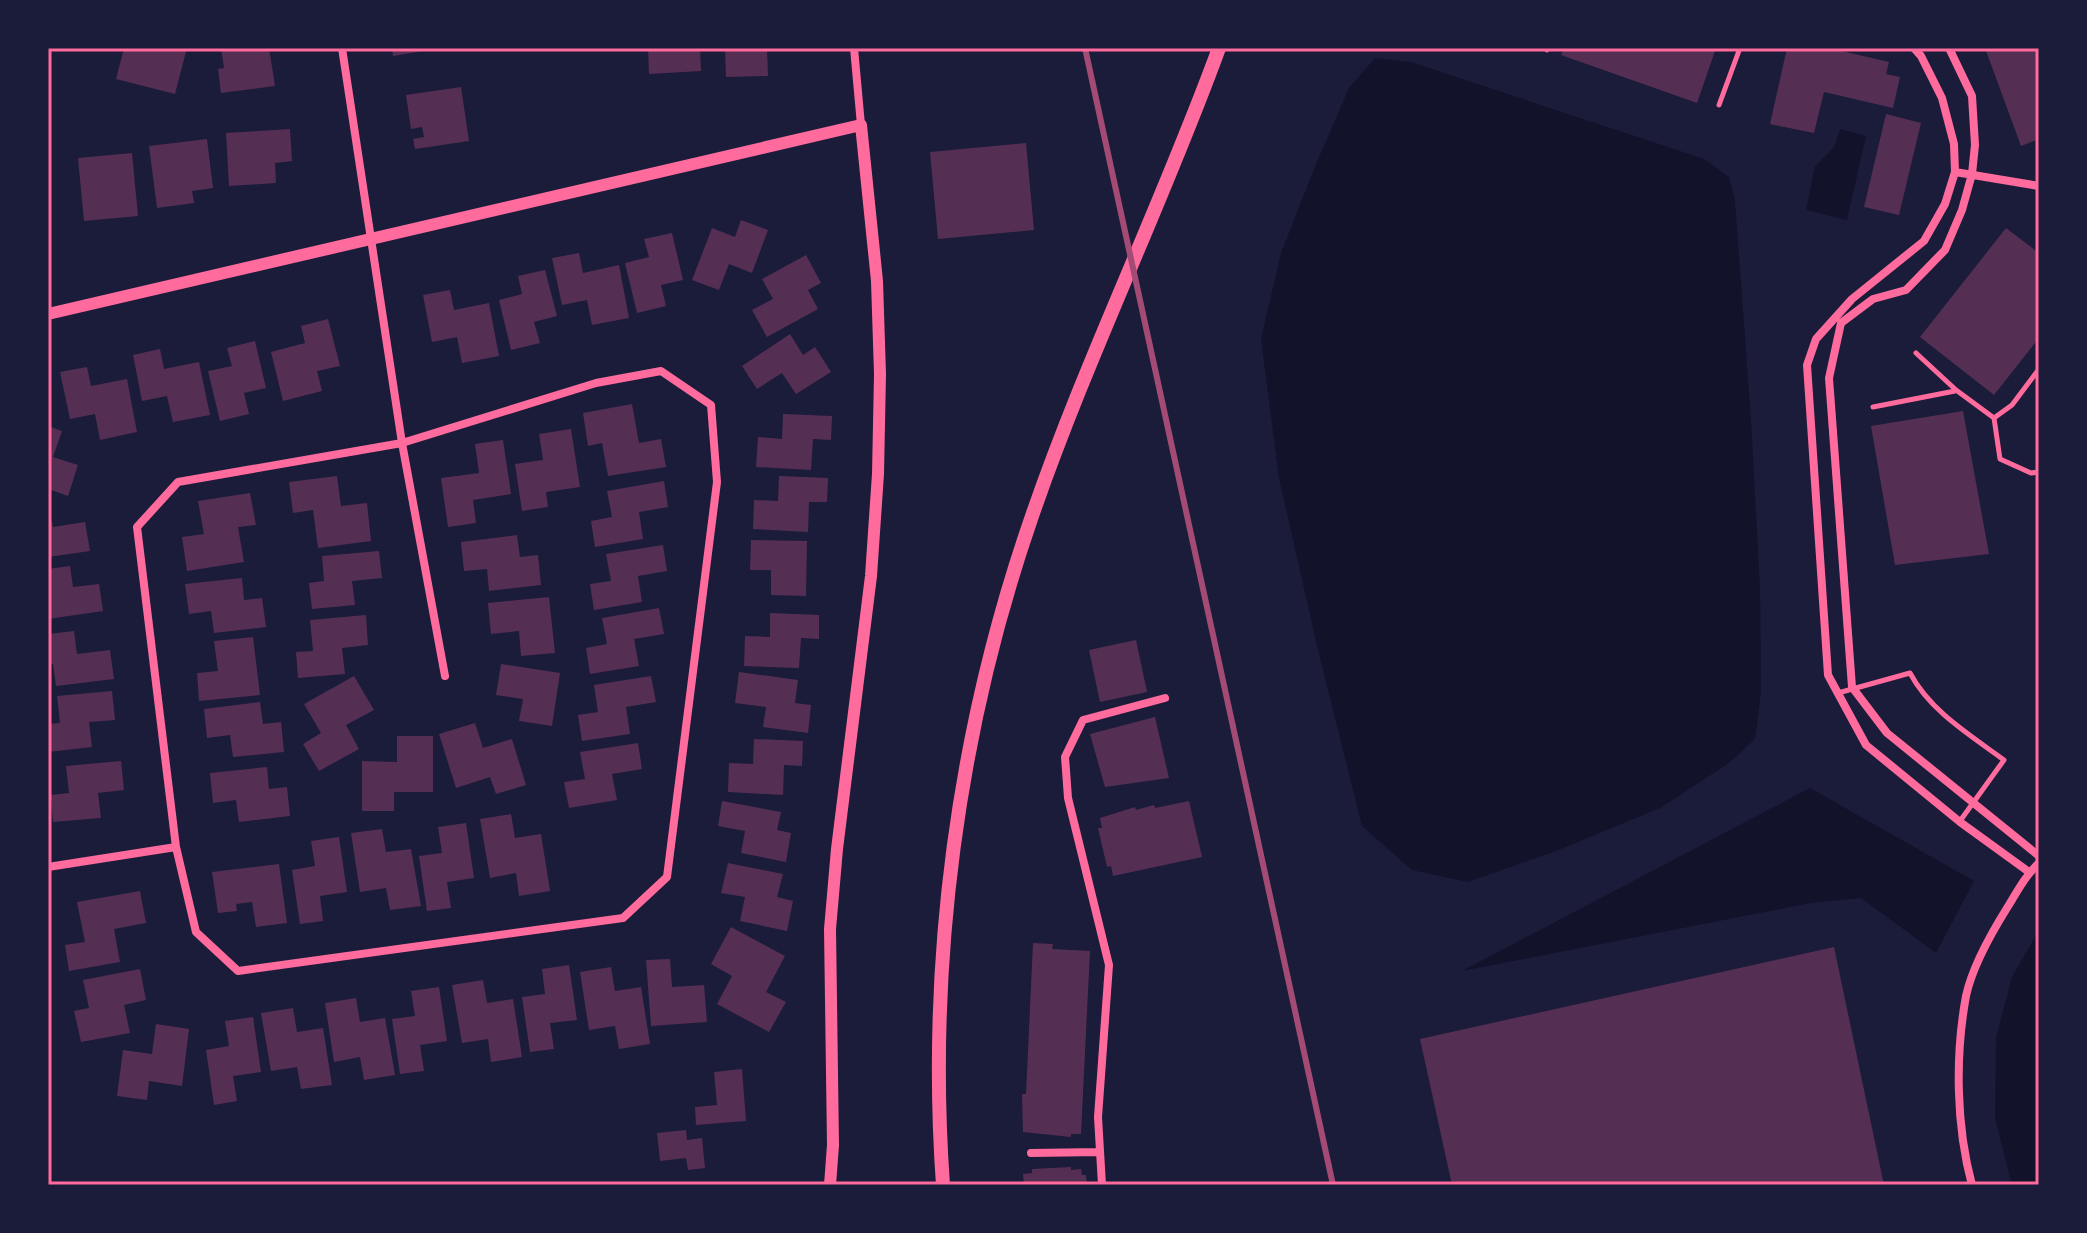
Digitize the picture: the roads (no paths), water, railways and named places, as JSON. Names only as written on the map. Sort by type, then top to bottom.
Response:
[{"type":"main road","points":[[943,1185],[939,1129],[942,971],[959,815],[988,665],[1007,594],[1054,456],[1219,48]]},
{"type":"street","points":[[342,48],[402,443],[445,676]]},
{"type":"street","points":[[830,1185],[833,1145],[830,929],[871,576],[878,474],[880,374],[877,281],[854,48]]},
{"type":"street","points":[[1914,48],[1942,98],[1954,144],[1955,172],[1945,204],[1924,241],[1852,299],[1816,339],[1807,365],[1828,675],[1866,745],[1960,822],[2029,872]]},
{"type":"street","points":[[1949,48],[1972,96],[1975,145],[1972,174],[1962,210],[1945,250],[1906,290],[1873,299],[1841,323],[1829,378],[1852,687],[1887,733],[2039,856]]},
{"type":"street","points":[[48,314],[861,125]]},
{"type":"street","points":[[1955,172],[2039,186]]},
{"type":"street","points":[[661,371],[711,405],[717,482],[667,877],[623,918],[238,971],[196,932],[176,847],[137,527],[178,482],[402,443],[596,383],[661,371]]},
{"type":"street","points":[[1102,1185],[1098,1117],[1109,965],[1068,798],[1065,757],[1083,720],[1165,698]]},
{"type":"street","points":[[48,867],[176,847]]},
{"type":"street","points":[[1972,1185],[1961,1112],[1959,1057],[1967,994],[1992,931],[2029,872],[2039,863]]},
{"type":"street","points":[[1031,1153],[1100,1152]]},
{"type":"lane","points":[[1719,105],[1740,48]]},
{"type":"lane","points":[[1916,353],[1956,390],[1994,418],[2000,459],[2031,473],[2039,472]]},
{"type":"lane","points":[[1994,418],[2012,405],[2039,369]]},
{"type":"lane","points":[[1873,407],[1956,390]]},
{"type":"lane","points":[[1838,693],[1910,673],[1920,693],[2004,760],[1960,822]]},
{"type":"lane","points":[[48,1175],[49,1185]]},
{"type":"railway","points":[[1085,48],[1333,1185]]}]
